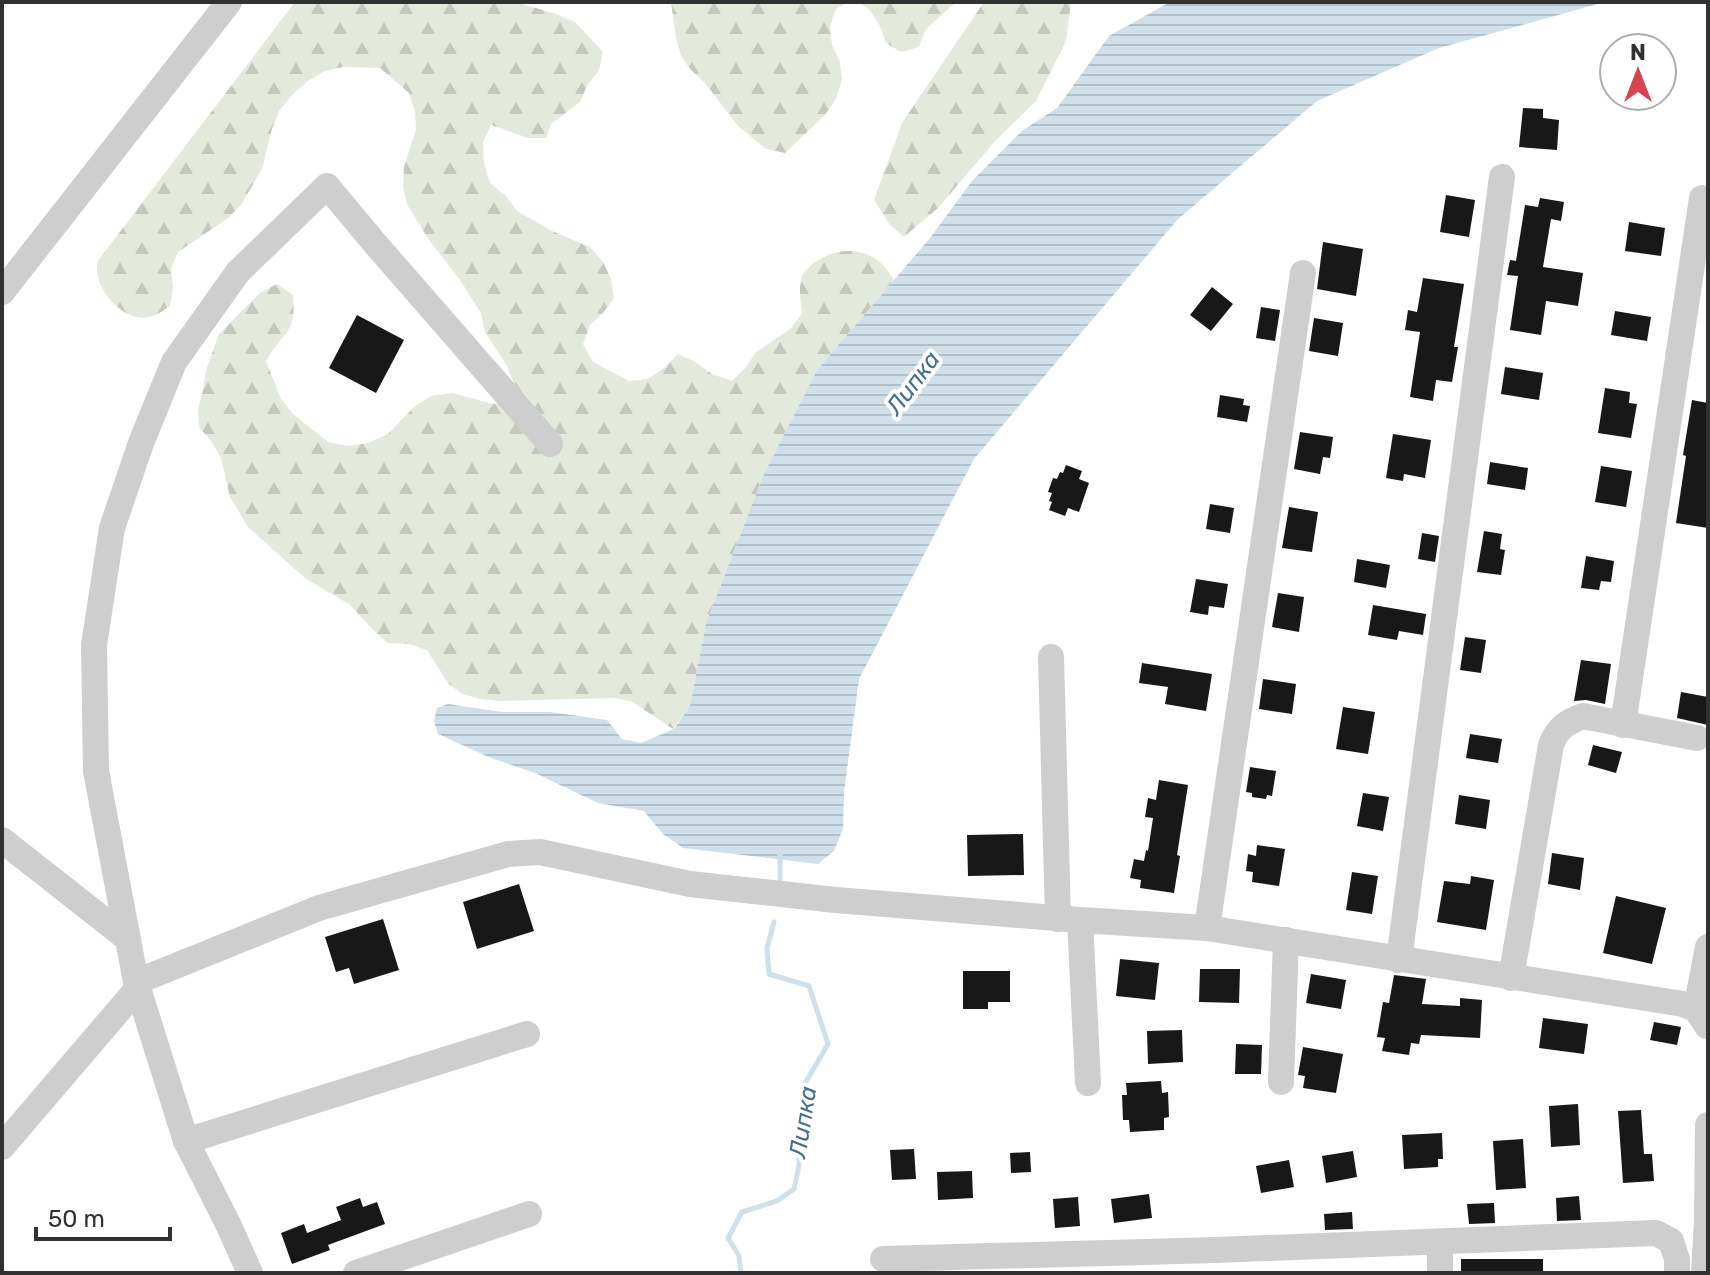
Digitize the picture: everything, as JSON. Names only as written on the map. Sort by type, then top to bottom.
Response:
[{"type":"street","points":[[2,292],[229,2]]},
{"type":"street","points":[[1399,960],[1502,177]]},
{"type":"street","points":[[250,1273],[186,1141],[137,985],[96,771],[94,645],[112,528],[141,443],[174,362],[238,272],[327,186],[550,444]]},
{"type":"street","points":[[1623,725],[1702,198]]},
{"type":"street","points":[[1207,928],[1303,273]]},
{"type":"street","points":[[1051,657],[1069,920],[1088,1083]]},
{"type":"street","points":[[1511,978],[1555,733],[1567,722],[1583,716],[1697,738]]},
{"type":"street","points":[[2,840],[128,939]]},
{"type":"street","points":[[2,1147],[137,985],[319,908],[508,854],[540,852],[690,884],[872,904],[1207,928],[1683,1004],[1704,1020]]},
{"type":"street","points":[[1281,1082],[1286,940]]},
{"type":"street","points":[[1708,947],[1704,1020],[1708,1040]]},
{"type":"street","points":[[186,1141],[527,1034]]},
{"type":"street","points":[[1704,1273],[1708,1125]]},
{"type":"street","points":[[356,1273],[529,1214]]},
{"type":"street","points":[[1671,1241],[1686,1232],[1706,1233]]},
{"type":"street","points":[[883,1259],[1216,1262],[1440,1242],[1656,1233],[1671,1241],[1677,1259],[1677,1273]]},
{"type":"street","points":[[1440,1242],[1440,1273]]},
{"type":"green space","points":[[295,2],[516,2],[575,22],[603,52],[599,70],[580,102],[551,124],[546,138],[528,138],[491,125],[483,142],[484,163],[490,183],[506,196],[517,211],[552,231],[590,247],[603,262],[611,279],[614,298],[590,325],[583,344],[593,362],[629,381],[648,379],[678,354],[712,374],[732,381],[756,352],[790,329],[802,314],[802,276],[812,264],[828,255],[853,251],[869,255],[883,265],[894,280],[817,370],[764,474],[706,623],[690,706],[673,729],[631,701],[613,698],[500,701],[462,694],[448,683],[427,650],[409,644],[388,643],[349,604],[306,579],[248,527],[230,497],[221,458],[199,427],[198,409],[206,370],[219,334],[261,292],[277,284],[293,295],[293,318],[266,361],[281,399],[293,414],[328,442],[348,446],[368,443],[388,434],[415,406],[431,396],[452,393],[493,404],[512,400],[514,383],[485,332],[481,313],[407,204],[403,187],[404,167],[416,129],[415,111],[409,93],[380,68],[343,67],[325,71],[293,94],[279,111],[262,169],[241,205],[228,218],[178,252],[171,269],[173,287],[170,306],[153,316],[136,317],[120,309],[103,289],[98,279],[97,262]]},
{"type":"green space","points":[[671,2],[848,2],[836,9],[830,27],[842,80],[836,99],[825,115],[785,153],[766,149],[738,126],[681,56]]},
{"type":"green space","points":[[858,2],[956,2],[926,29],[919,47],[901,52],[886,43],[869,9]]},
{"type":"green space","points":[[984,2],[1071,2],[1066,41],[1036,101],[995,141],[938,208],[904,237],[890,225],[874,200],[902,123]]},
{"type":"water","points":[[1170,2],[1605,2],[1439,48],[1317,101],[1178,219],[974,459],[859,679],[844,792],[843,829],[834,851],[818,864],[683,848],[663,834],[644,811],[598,803],[535,773],[491,758],[438,734],[434,721],[437,708],[448,704],[502,712],[550,712],[607,720],[622,739],[641,743],[674,729],[690,706],[706,623],[764,474],[817,370],[930,238],[972,181],[1023,130],[1057,108],[1109,36]]},
{"type":"building","points":[[1523,108],[1543,109],[1543,118],[1559,120],[1557,150],[1519,147]]},
{"type":"building","points":[[1446,195],[1475,200],[1469,237],[1440,232]]},
{"type":"building","points":[[1540,198],[1564,202],[1561,221],[1551,219],[1543,267],[1583,273],[1578,306],[1546,301],[1541,335],[1510,330],[1518,276],[1507,275],[1510,260],[1516,261],[1525,205],[1538,207]]},
{"type":"building","points":[[1629,222],[1665,228],[1661,256],[1625,251]]},
{"type":"building","points":[[1323,242],[1363,249],[1356,296],[1317,289]]},
{"type":"building","points":[[1423,278],[1464,284],[1452,382],[1436,380],[1433,401],[1410,397],[1420,332],[1405,330],[1408,310],[1417,312]]},
{"type":"building","points":[[1212,287],[1233,304],[1211,331],[1190,315]]},
{"type":"building","points":[[1261,307],[1280,310],[1275,341],[1256,338]]},
{"type":"building","points":[[1615,311],[1651,317],[1647,341],[1611,335]]},
{"type":"building","points":[[357,315],[404,340],[376,393],[329,368]]},
{"type":"building","points":[[1314,318],[1343,323],[1338,356],[1309,351]]},
{"type":"building","points":[[1505,367],[1543,373],[1539,400],[1501,394]]},
{"type":"building","points":[[1605,388],[1630,392],[1629,403],[1637,404],[1631,438],[1598,433]]},
{"type":"building","points":[[1220,395],[1244,399],[1243,405],[1250,406],[1247,422],[1217,417]]},
{"type":"building","points":[[1692,400],[1708,403],[1708,528],[1676,523]]},
{"type":"building","points":[[1300,432],[1333,437],[1330,458],[1323,457],[1320,474],[1294,469]]},
{"type":"building","points":[[1393,434],[1431,440],[1425,478],[1404,474],[1403,481],[1386,478]]},
{"type":"building","points":[[1490,462],[1528,468],[1525,490],[1487,484]]},
{"type":"building","points":[[1066,465],[1082,471],[1079,479],[1089,483],[1079,512],[1068,508],[1065,516],[1049,510],[1052,493],[1048,492],[1053,478],[1057,479],[1060,472],[1063,473]]},
{"type":"building","points":[[1601,466],[1632,471],[1626,507],[1595,502]]},
{"type":"building","points":[[1210,504],[1234,508],[1230,533],[1206,529]]},
{"type":"building","points":[[1289,507],[1318,512],[1312,552],[1282,548]]},
{"type":"building","points":[[1484,531],[1502,534],[1500,549],[1505,550],[1501,575],[1477,572]]},
{"type":"building","points":[[1422,533],[1439,536],[1435,562],[1418,559]]},
{"type":"building","points":[[1586,556],[1614,561],[1611,582],[1601,581],[1599,590],[1581,588]]},
{"type":"building","points":[[1357,559],[1390,565],[1386,588],[1354,582]]},
{"type":"building","points":[[1196,579],[1228,584],[1224,608],[1209,606],[1208,615],[1190,612]]},
{"type":"building","points":[[1278,593],[1304,597],[1299,632],[1272,627]]},
{"type":"building","points":[[1373,605],[1426,614],[1423,635],[1399,631],[1397,640],[1368,635]]},
{"type":"building","points":[[1465,637],[1486,640],[1481,673],[1460,670]]},
{"type":"building","points":[[1581,660],[1611,664],[1605,704],[1574,701]]},
{"type":"building","points":[[1142,663],[1212,674],[1206,711],[1165,704],[1168,687],[1139,683]]},
{"type":"building","points":[[1263,679],[1296,684],[1292,714],[1259,709]]},
{"type":"building","points":[[1681,692],[1708,697],[1708,725],[1677,718]]},
{"type":"building","points":[[1343,707],[1375,712],[1368,754],[1336,749]]},
{"type":"building","points":[[1470,734],[1502,739],[1498,763],[1466,758]]},
{"type":"building","points":[[1593,745],[1622,752],[1616,773],[1588,765]]},
{"type":"building","points":[[1250,767],[1276,771],[1272,796],[1267,795],[1266,799],[1252,797],[1252,793],[1246,792]]},
{"type":"building","points":[[1159,780],[1188,785],[1174,893],[1140,888],[1141,880],[1130,878],[1134,859],[1144,861],[1148,851],[1153,818],[1145,817],[1148,798],[1156,800]]},
{"type":"building","points":[[1363,793],[1389,797],[1383,831],[1357,826]]},
{"type":"building","points":[[1459,795],[1490,800],[1486,829],[1455,824]]},
{"type":"building","points":[[1023,834],[1024,875],[968,876],[967,835]]},
{"type":"building","points":[[1257,845],[1285,849],[1279,886],[1252,882],[1253,872],[1246,871],[1248,854],[1256,856]]},
{"type":"building","points":[[1552,853],[1584,858],[1580,890],[1548,884]]},
{"type":"building","points":[[1352,872],[1378,876],[1372,914],[1346,910]]},
{"type":"building","points":[[1471,876],[1494,880],[1486,930],[1437,922],[1444,881],[1470,884]]},
{"type":"building","points":[[519,884],[534,931],[477,949],[463,902]]},
{"type":"building","points":[[1616,896],[1666,908],[1652,964],[1603,953]]},
{"type":"building","points":[[383,919],[399,970],[354,984],[349,968],[336,972],[325,937]]},
{"type":"building","points":[[1120,959],[1159,963],[1155,1000],[1116,996]]},
{"type":"building","points":[[1200,969],[1240,969],[1239,1003],[1199,1002]]},
{"type":"building","points":[[963,971],[1010,971],[1010,1002],[988,1002],[988,1009],[963,1009]]},
{"type":"building","points":[[1311,974],[1346,980],[1341,1009],[1306,1003]]},
{"type":"building","points":[[1394,975],[1426,979],[1422,1004],[1460,1006],[1460,998],[1482,1000],[1480,1038],[1421,1035],[1419,1044],[1411,1043],[1409,1055],[1382,1051],[1385,1038],[1377,1037],[1383,1002],[1389,1003]]},
{"type":"building","points":[[1543,1018],[1588,1024],[1584,1054],[1539,1048]]},
{"type":"building","points":[[1654,1022],[1681,1027],[1677,1045],[1650,1040]]},
{"type":"building","points":[[1182,1030],[1183,1062],[1148,1064],[1147,1031]]},
{"type":"building","points":[[1236,1044],[1262,1045],[1261,1074],[1235,1074]]},
{"type":"building","points":[[1303,1047],[1343,1054],[1336,1093],[1303,1088],[1305,1076],[1298,1075]]},
{"type":"building","points":[[1161,1081],[1162,1093],[1168,1092],[1169,1117],[1164,1118],[1164,1130],[1130,1132],[1129,1120],[1123,1120],[1122,1095],[1127,1095],[1126,1083]]},
{"type":"building","points":[[1578,1104],[1580,1145],[1551,1147],[1549,1106]]},
{"type":"building","points":[[1641,1110],[1644,1154],[1652,1154],[1654,1181],[1623,1183],[1618,1111]]},
{"type":"building","points":[[1442,1133],[1443,1159],[1438,1159],[1438,1167],[1404,1169],[1402,1135]]},
{"type":"building","points":[[1523,1139],[1526,1188],[1496,1190],[1493,1141]]},
{"type":"building","points":[[914,1149],[916,1179],[892,1180],[890,1150]]},
{"type":"building","points":[[1353,1151],[1357,1177],[1326,1183],[1322,1156]]},
{"type":"building","points":[[1030,1152],[1031,1172],[1011,1173],[1010,1153]]},
{"type":"building","points":[[1289,1160],[1294,1187],[1261,1193],[1256,1166]]},
{"type":"building","points":[[972,1171],[973,1198],[938,1200],[937,1172]]},
{"type":"building","points":[[1149,1194],[1152,1218],[1114,1223],[1111,1199]]},
{"type":"building","points":[[1579,1196],[1581,1220],[1557,1221],[1556,1198]]},
{"type":"building","points":[[1078,1197],[1080,1226],[1055,1228],[1053,1199]]},
{"type":"building","points":[[360,1198],[363,1207],[377,1202],[385,1224],[328,1245],[330,1250],[292,1264],[281,1233],[304,1224],[307,1233],[341,1220],[336,1207]]},
{"type":"building","points":[[1494,1203],[1495,1223],[1469,1224],[1467,1204]]},
{"type":"building","points":[[1352,1212],[1353,1229],[1325,1230],[1324,1214]]},
{"type":"building","points":[[1461,1259],[1543,1259],[1543,1273],[1461,1273]]},
{"type":"waterway","name":"Липка","points":[[780,854],[780,881]]},
{"type":"waterway","name":"Липка","points":[[741,1273],[739,1256],[728,1238],[742,1212],[777,1201],[794,1189],[799,1165],[799,1124],[804,1085],[828,1044],[809,986],[769,974],[767,948],[774,922]]}]
